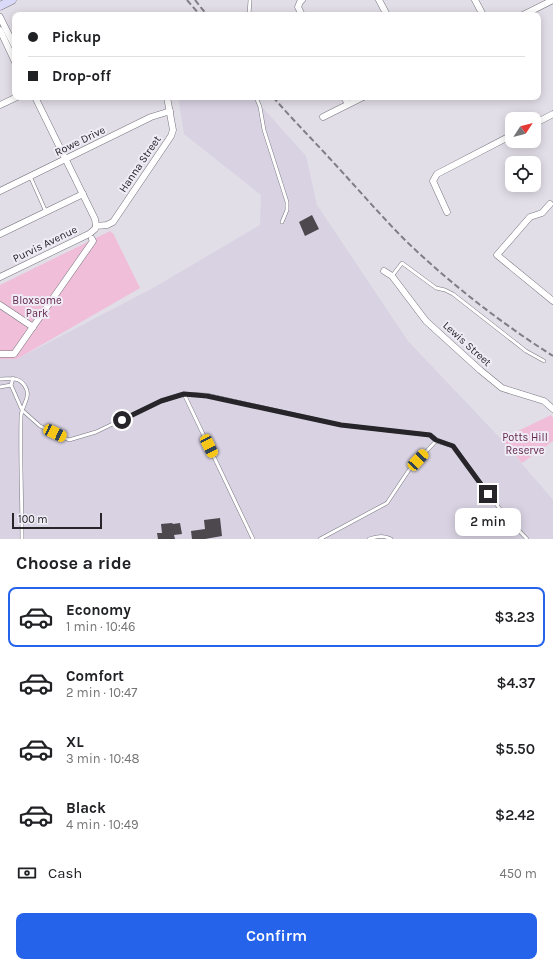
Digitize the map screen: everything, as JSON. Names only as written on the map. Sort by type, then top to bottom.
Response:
[{"type":"street","points":[[0,6],[12,0]]},
{"type":"street","points":[[300,12],[298,7],[302,0]]},
{"type":"street","points":[[379,0],[385,12]]},
{"type":"street","points":[[475,0],[481,12]]},
{"type":"street","points":[[529,12],[553,0]]},
{"type":"street","points":[[0,17],[12,41]]},
{"type":"street","points":[[0,30],[12,56]]},
{"type":"street","points":[[0,105],[12,99]]},
{"type":"street","points":[[36,100],[83,194],[95,220],[96,226]]},
{"type":"street","name":"Hanna Street","points":[[96,226],[107,225],[113,222],[171,136],[173,130],[168,100]]},
{"type":"street","points":[[346,100],[348,104]]},
{"type":"street","points":[[323,117],[357,100]]},
{"type":"street","name":"Rowe Drive","points":[[0,191],[151,117],[170,111]]},
{"type":"street","points":[[541,120],[553,114]]},
{"type":"street","points":[[447,212],[433,181],[437,174],[505,139]]},
{"type":"street","points":[[0,234],[83,194]]},
{"type":"street","points":[[550,204],[542,213],[530,217],[497,255],[553,302]]},
{"type":"street","name":"Purvis Avenue","points":[[0,277],[89,234],[96,226]]},
{"type":"street","points":[[0,354],[14,354],[28,339],[33,327],[93,241],[92,239]]},
{"type":"street","name":"Lewis Street","points":[[384,271],[392,276],[426,321],[502,388],[544,401],[553,409]]},
{"type":"street","points":[[0,305],[33,327]]},
{"type":"lane","points":[[249,12],[250,0]]},
{"type":"lane","points":[[257,100],[264,130],[287,202],[287,210],[282,222]]},
{"type":"lane","points":[[30,176],[46,212]]},
{"type":"lane","points":[[392,276],[402,263],[436,288],[453,294],[526,351],[544,361]]},
{"type":"lane","points":[[13,378],[11,385],[22,410],[40,426],[69,440],[96,432],[161,401],[184,394],[207,396],[341,425],[430,435],[436,440],[453,446],[506,517],[527,539]]},
{"type":"lane","points":[[0,379],[13,378],[21,381],[27,389],[28,394],[21,415],[22,539]]},
{"type":"lane","points":[[0,387],[11,385]]},
{"type":"lane","points":[[184,394],[253,539]]},
{"type":"lane","points":[[320,539],[326,538],[387,503],[408,470],[436,440]]},
{"type":"lane","points":[[369,539],[382,536],[391,539]]},
{"type":"shaded area","points":[[178,100],[256,100],[306,156],[317,205],[408,341],[501,439],[553,500],[553,539],[0,539],[0,359],[17,359],[153,288],[260,225],[261,195],[184,134]]},
{"type":"green space","name":"Bloxsome Park","points":[[110,231],[113,233],[140,288],[17,359],[0,359],[0,285]]},
{"type":"green space","name":"Potts Hill Reserve","points":[[551,415],[553,418],[553,441],[522,463],[501,439]]},
{"type":"building","points":[[312,215],[319,229],[305,236],[299,222]]},
{"type":"building","points":[[220,518],[222,536],[205,539],[192,539],[191,531],[205,529],[204,520]]},
{"type":"building","points":[[180,523],[182,534],[174,535],[175,539],[158,539],[157,533],[162,533],[161,524]]},
{"type":"railway","points":[[187,0],[197,12]]},
{"type":"railway","points":[[195,0],[205,12]]},
{"type":"railway","points":[[276,100],[388,222],[424,258],[477,303],[553,356]]},
{"type":"route","points":[[122,420],[161,401],[184,394],[207,396],[341,425],[430,435],[436,440],[453,446],[488,494]]}]
